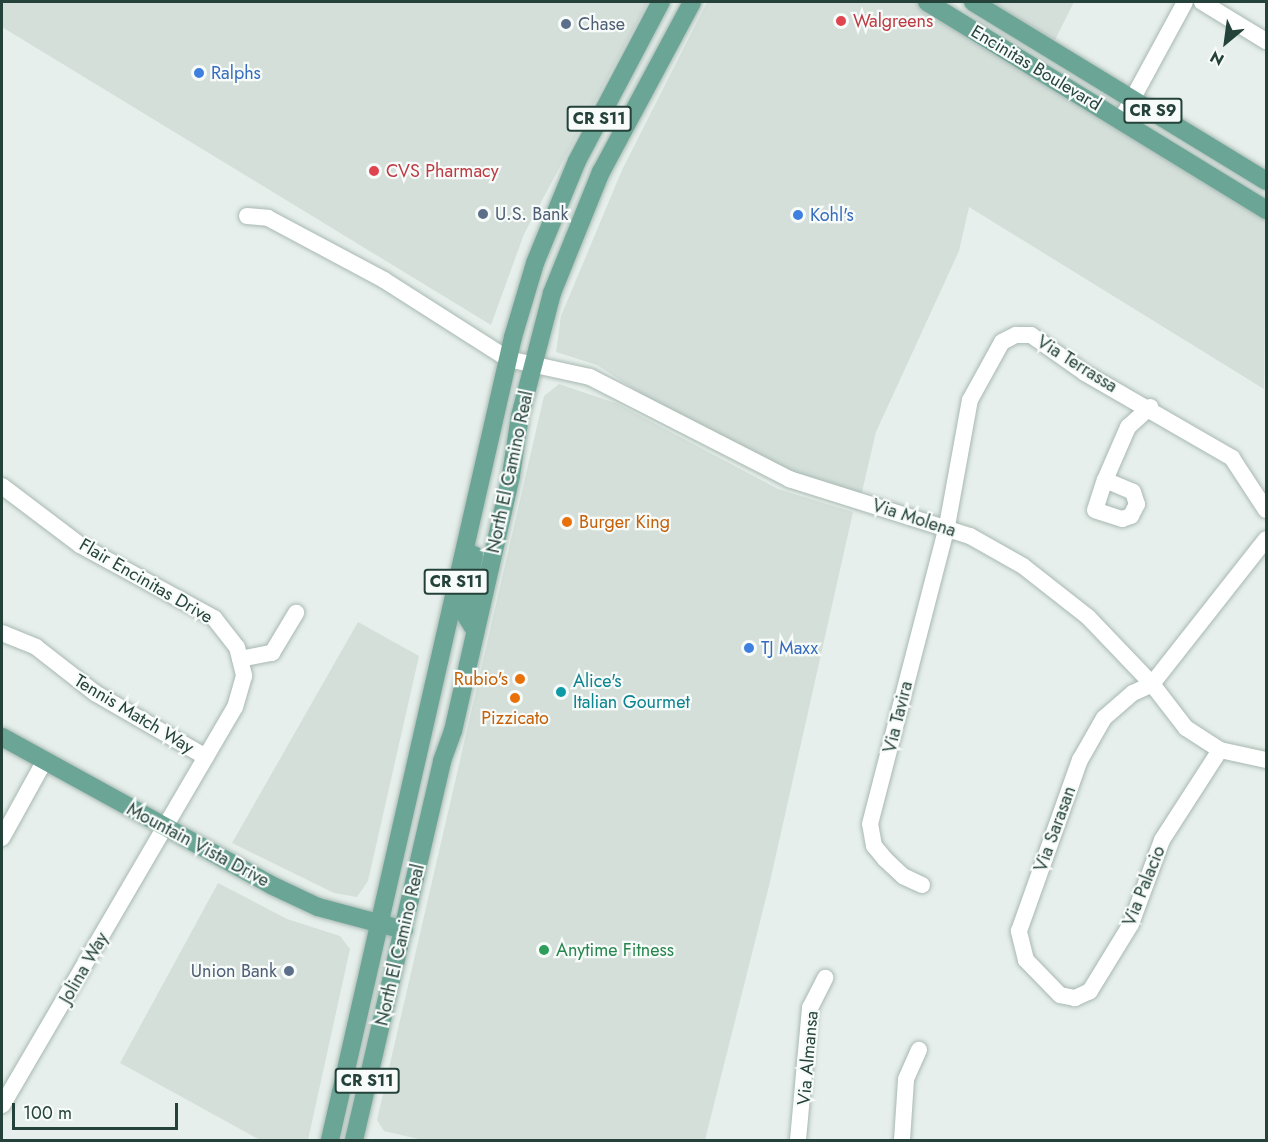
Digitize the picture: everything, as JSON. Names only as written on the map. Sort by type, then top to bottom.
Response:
[{"type":"main road","name":"North El Camino Real","points":[[330,1137],[508,359],[536,263],[565,193],[610,97],[662,2]]},
{"type":"main road","name":"North El Camino Real","points":[[356,1140],[548,310],[601,172],[692,2]]},
{"type":"main road","name":"Encinitas Boulevard","points":[[927,2],[1266,210]]},
{"type":"main road","name":"Encinitas Boulevard","points":[[973,2],[1266,181]]},
{"type":"main road","points":[[950,16],[980,21],[1027,50],[1038,42]]},
{"type":"main road","points":[[601,172],[597,160],[620,111],[610,97]]},
{"type":"main road","points":[[548,310],[547,288],[574,215],[565,193]]},
{"type":"main road","points":[[471,516],[477,537],[464,611],[475,630]]},
{"type":"main road","name":"Mountain Vista Drive","points":[[2,737],[163,828],[318,906],[404,930]]},
{"type":"street","points":[[1121,120],[1185,2]]},
{"type":"street","points":[[1202,2],[1266,41]]},
{"type":"street","points":[[248,216],[268,218],[384,279],[508,359]]},
{"type":"street","name":"Via Terrassa","points":[[947,526],[970,400],[1002,342],[1016,335],[1031,335],[1085,373],[1150,407],[1232,458],[1266,510]]},
{"type":"street","name":"Via Molena","points":[[508,359],[590,377],[789,479],[947,526],[1023,566],[1052,586],[1152,684],[1186,728],[1220,750],[1266,760]]},
{"type":"street","points":[[1105,480],[1128,427],[1150,407]]},
{"type":"street","name":"Flair Encinitas Drive","points":[[2,486],[80,545],[214,618],[228,630],[240,659],[242,692],[163,828]]},
{"type":"street","name":"Via Tavira","points":[[922,885],[903,876],[885,859],[874,846],[870,825],[947,526]]},
{"type":"street","points":[[1152,684],[1266,539]]},
{"type":"street","points":[[240,659],[272,653],[296,613]]},
{"type":"street","name":"Tennis Match Way","points":[[2,633],[36,647],[95,693],[206,757]]},
{"type":"street","name":"Via Sarasan","points":[[1056,990],[1026,960],[1019,931],[1080,760],[1104,718],[1133,693],[1152,684]]},
{"type":"street","name":"Via Palacio","points":[[1056,990],[1075,998],[1090,991],[1131,924],[1162,840],[1220,750]]},
{"type":"street","points":[[2,837],[44,762]]},
{"type":"street","name":"Jolina Way","points":[[2,1105],[163,828]]},
{"type":"street","name":"Via Almansa","points":[[798,1140],[810,1008],[825,978]]},
{"type":"street","points":[[902,1140],[906,1079],[919,1050]]},
{"type":"street","points":[[330,1137],[356,1140]]},
{"type":"shaded area","points":[[2,2],[648,2],[524,234],[491,325],[2,27]]},
{"type":"shaded area","points":[[707,2],[917,2],[1266,216],[1264,389],[969,207],[959,251],[876,432],[861,496],[777,469],[657,404],[597,365],[556,352],[561,316],[622,170]]},
{"type":"shaded area","points":[[979,2],[1074,2],[1052,46]]},
{"type":"shaded area","points":[[559,384],[618,404],[778,489],[853,512],[769,886],[705,1140],[423,1140],[384,1131],[377,1120],[544,396]]},
{"type":"shaded area","points":[[358,622],[419,656],[368,881],[357,897],[334,893],[232,843]]},
{"type":"shaded area","points":[[218,883],[287,919],[340,936],[350,949],[308,1140],[260,1140],[120,1063]]},
{"type":"place","name":"Walgreens","points":[[841,21]]},
{"type":"place","name":"Chase","points":[[566,24]]},
{"type":"place","name":"Ralphs","points":[[199,73]]},
{"type":"place","name":"CVS Pharmacy","points":[[374,171]]},
{"type":"place","name":"U.S. Bank","points":[[483,214]]},
{"type":"place","name":"Kohl's","points":[[798,215]]},
{"type":"place","name":"Burger King","points":[[567,522]]},
{"type":"place","name":"TJ Maxx","points":[[749,648]]},
{"type":"place","name":"Rubio's","points":[[520,679]]},
{"type":"place","name":"Alice's Italian Gourmet","points":[[561,692]]},
{"type":"place","name":"Pizzicato","points":[[515,698]]},
{"type":"place","name":"Anytime Fitness","points":[[544,950]]},
{"type":"place","name":"Union Bank","points":[[289,971]]}]
